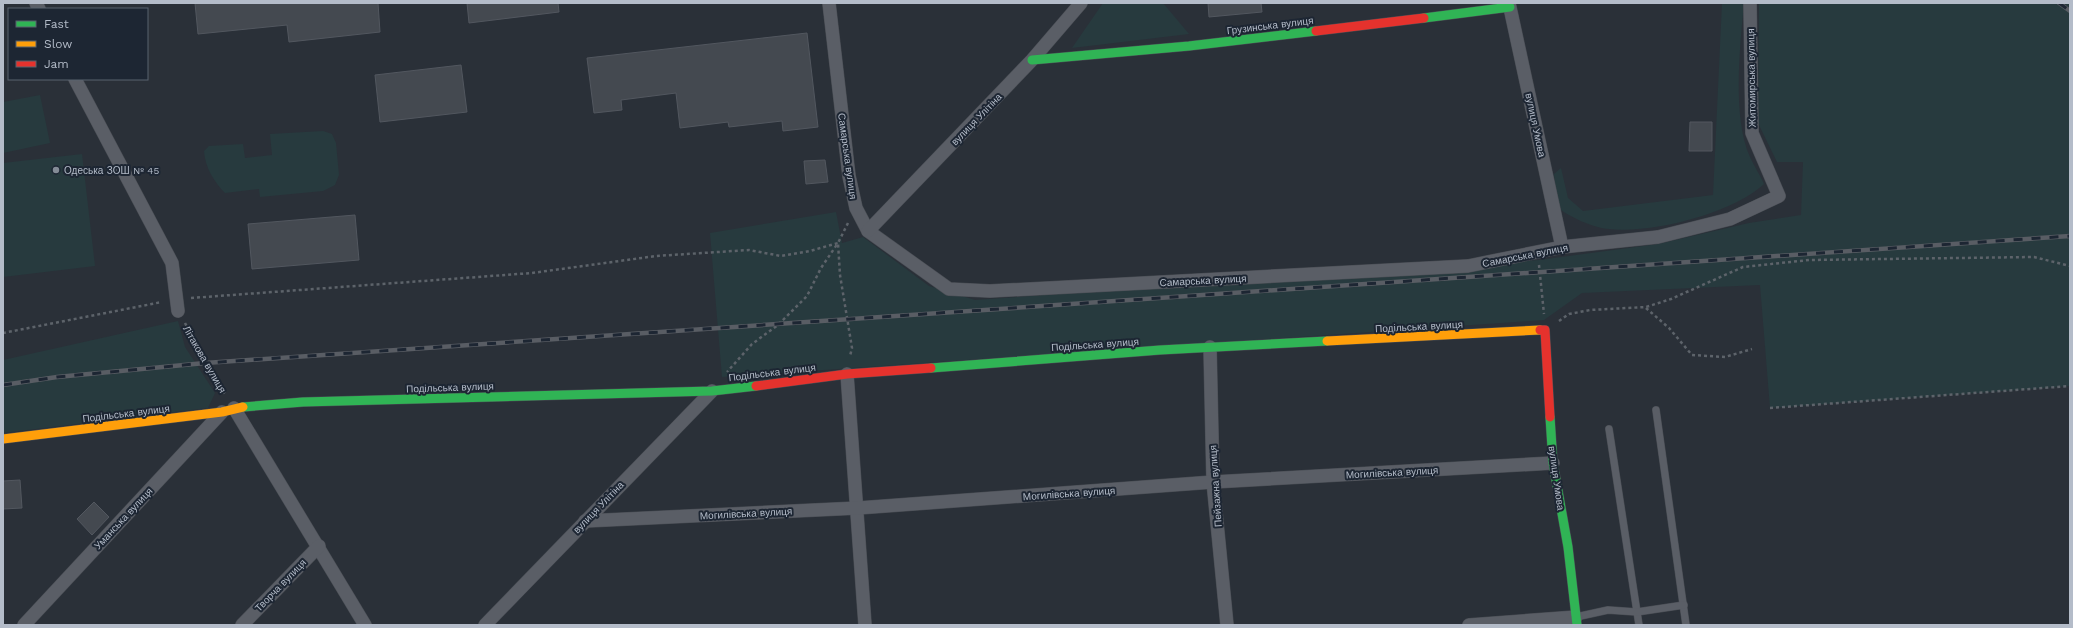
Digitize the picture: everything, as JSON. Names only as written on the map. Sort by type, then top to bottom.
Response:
[{"type":"street","name":"Самарська вулиця","points":[[829,3],[849,176],[856,208],[868,231],[949,289],[990,291],[1468,266],[1562,247],[1658,237],[1730,219],[1779,196]]},
{"type":"street","name":"вулиця Улітіна","points":[[868,231],[1032,60],[1081,3]]},
{"type":"street","name":"Житомирська вулиця","points":[[1750,3],[1752,133],[1779,196]]},
{"type":"street","name":"Грузинська вулиця","points":[[1032,60],[1189,46],[1510,5]]},
{"type":"street","name":"вулиця Умова","points":[[1510,5],[1562,247]]},
{"type":"street","points":[[77,80],[172,263],[178,305]]},
{"type":"street","name":"вулиця Умова","points":[[1545,330],[1553,463],[1568,547],[1577,621]]},
{"type":"street","name":"Подільська вулиця","points":[[3,438],[303,402],[712,391],[847,374],[1210,347],[1545,330]]},
{"type":"street","name":"Пейзажна вулиця","points":[[1210,347],[1213,482],[1227,625]]},
{"type":"street","points":[[847,374],[866,625]]},
{"type":"street","name":"вулиця Улітіна","points":[[485,625],[712,391]]},
{"type":"street","points":[[228,410],[319,546],[366,625]]},
{"type":"street","name":"Уманська вулиця","points":[[24,625],[228,410]]},
{"type":"street","name":"Могилівська вулиця","points":[[585,521],[858,508],[1213,482],[1553,463]]},
{"type":"street","name":"Творча вулиця","points":[[242,625],[319,546]]},
{"type":"street","points":[[1469,625],[1577,621]]},
{"type":"lane","points":[[1656,410],[1686,625]]},
{"type":"lane","points":[[1608,429],[1638,625]]},
{"type":"lane","points":[[1577,621],[1608,610],[1636,612],[1684,605]]},
{"type":"path","points":[[712,391],[752,344],[778,325],[807,296],[821,268],[838,243],[856,208]]},
{"type":"path","points":[[3,333],[178,305],[532,273],[656,256],[749,250],[781,256],[810,251],[838,243]]},
{"type":"path","points":[[838,243],[840,275],[852,348],[847,374]]},
{"type":"path","points":[[1537,252],[1545,330],[1569,314],[1583,311],[1646,307],[1671,300],[1743,267],[1809,260],[2034,258],[2070,266]]},
{"type":"path","name":"Літакова вулиця","points":[[178,305],[228,410]]},
{"type":"path","points":[[1646,307],[1669,328],[1692,355],[1725,357],[1752,349]]},
{"type":"path","points":[[1770,408],[2070,386]]},
{"type":"green space","points":[[1103,3],[1163,3],[1189,34],[1072,48]]},
{"type":"green space","points":[[1722,3],[1744,3],[1739,60],[1739,102],[1741,122],[1744,141],[1750,157],[1764,184],[1733,204],[1713,212],[1669,225],[1647,228],[1627,230],[1596,227],[1568,215],[1557,207],[1554,174],[1561,168],[1568,198],[1583,211],[1713,195]]},
{"type":"green space","points":[[1759,3],[2070,3],[2070,386],[1770,408],[1760,285],[1582,293],[1544,320],[722,377],[710,233],[836,212],[842,243],[863,237],[929,286],[975,300],[1539,260],[1658,244],[1749,223],[1801,215],[1803,162],[1777,162],[1758,123]]},
{"type":"green space","points":[[40,95],[50,143],[3,153],[3,102]]},
{"type":"green space","points":[[323,131],[332,134],[336,143],[339,175],[335,185],[323,191],[260,197],[259,189],[225,193],[217,184],[206,163],[204,151],[209,146],[243,144],[245,158],[272,155],[270,134]]},
{"type":"green space","points":[[82,154],[95,266],[3,277],[3,163]]},
{"type":"green space","points":[[178,321],[185,347],[215,393],[208,408],[3,433],[3,360]]},
{"type":"building","points":[[195,3],[378,3],[380,32],[289,42],[287,25],[198,34]]},
{"type":"building","points":[[467,3],[558,3],[559,12],[469,23]]},
{"type":"building","points":[[1208,3],[1261,3],[1262,12],[1209,17]]},
{"type":"building","points":[[807,33],[818,127],[783,131],[782,121],[729,127],[728,122],[680,128],[676,93],[621,100],[622,110],[594,113],[587,58]]},
{"type":"building","points":[[461,65],[467,112],[380,122],[375,75]]},
{"type":"building","points":[[1690,122],[1712,122],[1712,151],[1689,151]]},
{"type":"building","points":[[825,160],[828,182],[806,184],[804,161]]},
{"type":"building","points":[[355,215],[359,260],[252,269],[248,224]]},
{"type":"building","points":[[20,480],[22,508],[3,509],[3,481]]},
{"type":"building","points":[[94,502],[109,517],[92,535],[77,519]]},
{"type":"railway","points":[[2059,3],[2070,11]]},
{"type":"railway","points":[[3,385],[57,377],[205,363],[2070,236]]},
{"type":"traffic: fast","points":[[1424,18],[1510,7]]},
{"type":"traffic: fast","points":[[1032,60],[1189,46],[1316,31]]},
{"type":"traffic: fast","points":[[931,368],[1160,350],[1327,341]]},
{"type":"traffic: fast","points":[[243,407],[303,402],[712,391],[756,386]]},
{"type":"traffic: fast","points":[[1550,417],[1553,463],[1568,547],[1577,625]]},
{"type":"traffic: slow","points":[[1327,341],[1540,330]]},
{"type":"traffic: slow","points":[[3,439],[222,412],[243,407]]},
{"type":"traffic: jam","points":[[1316,31],[1424,18]]},
{"type":"traffic: jam","points":[[1540,330],[1545,330],[1550,417]]},
{"type":"traffic: jam","points":[[756,386],[847,374],[931,368]]},
{"type":"place","name":"Одеська ЗОШ № 45","points":[[56,170]]}]
